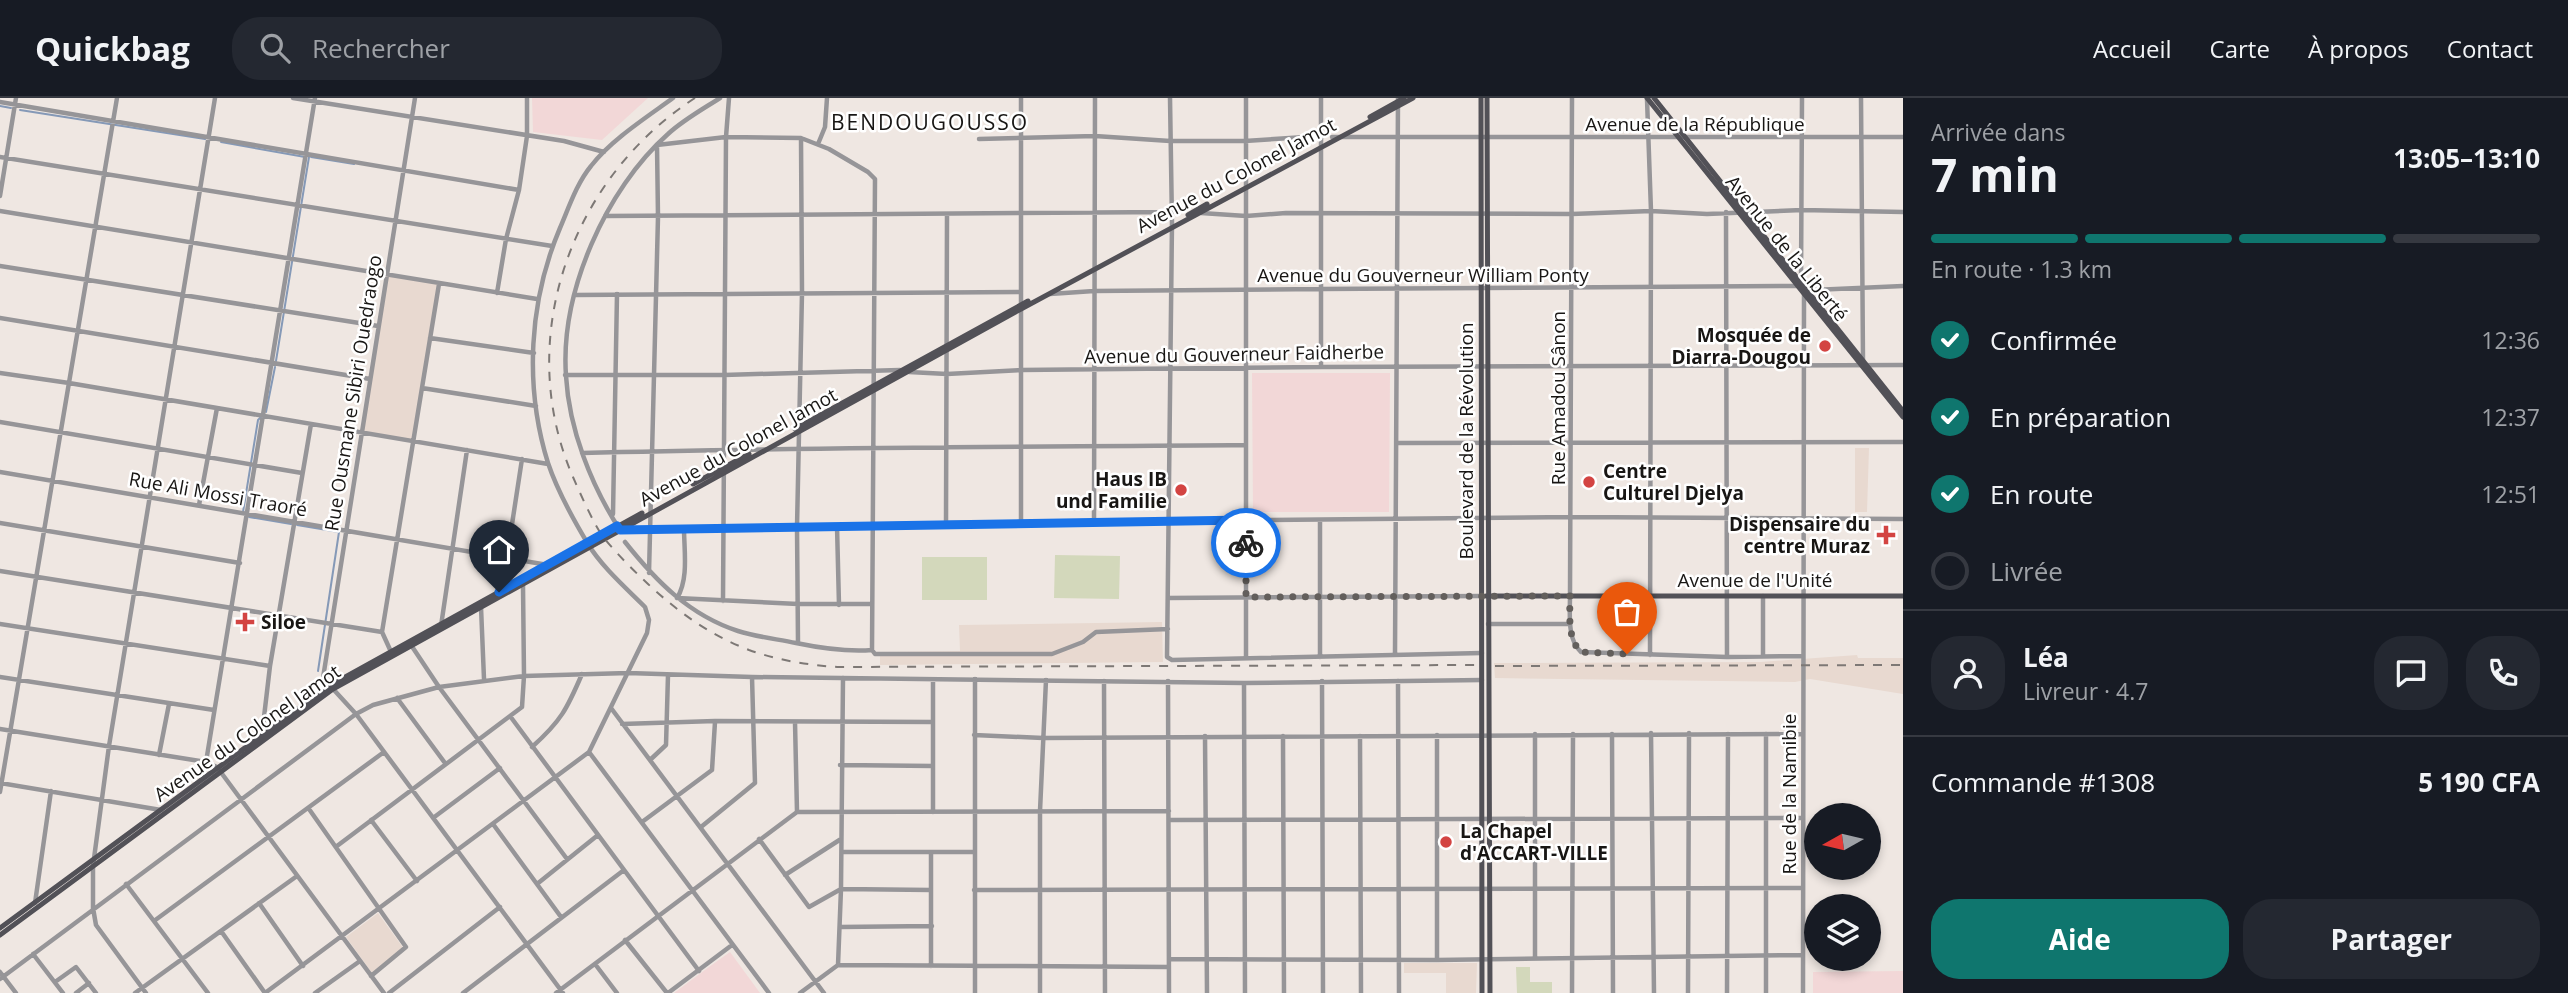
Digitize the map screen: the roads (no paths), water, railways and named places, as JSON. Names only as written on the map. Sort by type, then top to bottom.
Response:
[{"type":"main road","name":"Avenue du Colonel Jamot","points":[[1172,225],[1200,212],[1321,142],[1400,101],[1413,98]]},
{"type":"main road","name":"Boulevard de la Révolution","points":[[1481,98],[1485,214],[1485,596],[1482,680],[1490,819],[1490,993]]},
{"type":"main road","name":"Boulevard de la Révolution","points":[[1484,138],[1487,98]]},
{"type":"main road","name":"Avenue de la Liberté","points":[[1647,98],[1682,137]]},
{"type":"main road","name":"Avenue de la Liberté","points":[[1654,98],[1806,293],[1903,411]]},
{"type":"main road","name":"Avenue du Colonel Jamot","points":[[1021,307],[1247,185]]},
{"type":"main road","name":"Avenue du Colonel Jamot","points":[[218,769],[262,734],[331,687],[757,450],[1094,268]]},
{"type":"main road","name":"Avenue de la Liberté","points":[[1864,365],[1903,417]]},
{"type":"main road","name":"Avenue du Colonel Jamot","points":[[724,469],[765,450],[800,428]]},
{"type":"main road","name":"Avenue du Colonel Jamot","points":[[480,605],[523,585],[551,566]]},
{"type":"main road","name":"Boulevard de la Révolution","points":[[1482,993],[1482,819],[1488,624],[1485,596]]},
{"type":"main road","name":"Avenue de l'Unité","points":[[1485,596],[1903,596]]},
{"type":"main road","name":"Avenue du Colonel Jamot","points":[[392,653],[411,645],[441,626]]},
{"type":"main road","name":"Avenue du Colonel Jamot","points":[[0,934],[162,810],[331,687]]},
{"type":"main road","name":"Avenue du Colonel Jamot","points":[[0,928],[93,863]]},
{"type":"street","points":[[0,792],[117,98]]},
{"type":"street","points":[[144,991],[99,932],[93,908],[93,863],[125,645],[215,98]]},
{"type":"street","points":[[293,98],[574,143],[604,152]]},
{"type":"street","name":"Rue Ousmane Sibiri Ouedraogo","points":[[331,687],[323,678],[322,672],[415,98]]},
{"type":"street","points":[[497,293],[506,239],[519,190],[527,136],[527,98]]},
{"type":"street","points":[[221,931],[265,993],[589,752],[647,633],[648,611],[589,545],[548,464],[536,406],[534,353],[537,299],[552,246],[592,164],[673,98]]},
{"type":"street","points":[[720,98],[675,128],[643,159],[604,216],[574,295],[566,347],[565,375],[582,453],[619,528],[1572,517],[1903,519]]},
{"type":"street","points":[[723,601],[726,137],[730,98]]},
{"type":"street","points":[[818,144],[825,127],[827,98]]},
{"type":"street","points":[[1021,98],[1021,523]]},
{"type":"street","points":[[1094,522],[1095,98]]},
{"type":"street","points":[[1170,98],[1172,225],[1167,656],[1171,660],[1482,653]]},
{"type":"street","points":[[1246,98],[1246,658]]},
{"type":"street","points":[[1321,98],[1321,367]]},
{"type":"street","name":"Rue Amadou Sânon","points":[[1572,98],[1570,624],[1574,643],[1581,652],[1650,655]]},
{"type":"street","points":[[1647,98],[1651,211],[1650,655],[1803,656]]},
{"type":"street","points":[[1799,284],[1802,98]]},
{"type":"street","points":[[1861,98],[1864,365]]},
{"type":"street","points":[[206,762],[315,100]]},
{"type":"street","points":[[0,196],[3,158],[15,101]]},
{"type":"street","points":[[0,102],[15,101],[114,122],[306,152],[519,190]]},
{"type":"street","points":[[1395,654],[1398,443],[1397,138],[1400,101]]},
{"type":"street","points":[[979,139],[1095,136],[1170,141],[1321,142]]},
{"type":"street","points":[[657,145],[726,137],[801,138],[818,144],[875,179],[870,604],[872,650]]},
{"type":"street","name":"Avenue de la République","points":[[1335,137],[1903,137]]},
{"type":"street","points":[[798,643],[801,138]]},
{"type":"street","points":[[649,573],[658,217],[657,145]]},
{"type":"street","points":[[3,158],[552,246]]},
{"type":"street","points":[[1192,213],[1245,216],[1268,213],[1398,215],[1651,211],[1707,214],[1802,210],[1903,212]]},
{"type":"street","points":[[0,211],[537,299]]},
{"type":"street","points":[[604,216],[1171,212]]},
{"type":"street","points":[[1726,212],[1727,657]]},
{"type":"street","points":[[946,523],[947,215]]},
{"type":"street","points":[[0,266],[378,326]]},
{"type":"street","points":[[392,653],[382,632],[439,284]]},
{"type":"street","name":"Avenue du Gouverneur William Ponty","points":[[1048,294],[1171,290],[1727,288],[1799,284]]},
{"type":"street","points":[[1806,293],[1903,286]]},
{"type":"street","points":[[574,295],[1021,292]]},
{"type":"street","name":"Rue de la Namibie","points":[[1803,993],[1802,519],[1806,293]]},
{"type":"street","points":[[613,517],[617,294]]},
{"type":"street","points":[[0,318],[370,379]]},
{"type":"street","points":[[430,338],[534,353]]},
{"type":"street","name":"Avenue du Gouverneur Faidherbe","points":[[565,375],[873,371],[947,374],[1021,370],[1321,367],[1903,365]]},
{"type":"street","points":[[0,373],[548,464]]},
{"type":"street","points":[[422,388],[536,406]]},
{"type":"street","points":[[199,505],[217,408]]},
{"type":"street","points":[[0,422],[302,473]]},
{"type":"street","points":[[262,734],[270,666],[311,424]]},
{"type":"street","points":[[1398,443],[1903,442]]},
{"type":"street","points":[[582,453],[872,447],[946,449],[1246,445]]},
{"type":"street","points":[[441,626],[467,450]]},
{"type":"street","points":[[507,557],[523,459]]},
{"type":"street","name":"Rue Ali Mossi Traoré","points":[[0,472],[551,566]]},
{"type":"street","points":[[1320,520],[1320,657]]},
{"type":"street","points":[[0,523],[240,563]]},
{"type":"street","points":[[837,526],[839,605]]},
{"type":"street","points":[[677,598],[683,589],[684,528]]},
{"type":"street","points":[[625,542],[649,573],[705,618],[736,630],[815,647],[872,650],[875,654],[1052,654],[1083,642],[1096,632],[1167,629]]},
{"type":"street","points":[[0,570],[382,632]]},
{"type":"street","points":[[337,846],[523,704],[523,585]]},
{"type":"street","points":[[1168,598],[1485,596]]},
{"type":"street","points":[[1763,596],[1763,656]]},
{"type":"street","points":[[677,598],[798,604],[870,604]]},
{"type":"street","points":[[480,605],[484,679]]},
{"type":"street","points":[[0,624],[270,666]]},
{"type":"street","points":[[1488,624],[1570,624]]},
{"type":"street","points":[[411,645],[439,687],[567,859]]},
{"type":"street","points":[[16,993],[1,976],[356,714],[373,705],[439,687],[484,679],[524,676],[628,673],[1244,683],[1482,680]]},
{"type":"street","points":[[532,747],[561,718],[582,674]]},
{"type":"street","points":[[650,760],[666,747],[668,675]]},
{"type":"street","points":[[0,677],[214,710]]},
{"type":"street","points":[[701,827],[754,785],[752,677]]},
{"type":"street","points":[[838,965],[842,852],[842,678]]},
{"type":"street","points":[[975,679],[975,993]]},
{"type":"street","points":[[933,680],[933,812]]},
{"type":"street","points":[[1040,993],[1040,811],[1046,680]]},
{"type":"street","points":[[1104,681],[1105,993]]},
{"type":"street","points":[[1168,681],[1169,993]]},
{"type":"street","points":[[1322,681],[1323,993]]},
{"type":"street","points":[[1398,681],[1399,993]]},
{"type":"street","points":[[1244,683],[1245,993]]},
{"type":"street","points":[[331,687],[356,714],[527,943],[560,992],[797,811],[1169,811]]},
{"type":"street","points":[[397,698],[445,763]]},
{"type":"street","points":[[159,755],[169,704]]},
{"type":"street","points":[[611,708],[824,993]]},
{"type":"street","points":[[510,716],[699,971]]},
{"type":"street","points":[[642,822],[712,769],[715,722]]},
{"type":"street","points":[[795,722],[797,811]]},
{"type":"street","points":[[622,724],[933,722]]},
{"type":"street","points":[[0,729],[206,762],[218,769],[386,993],[500,907]]},
{"type":"street","points":[[1651,733],[1654,993]]},
{"type":"street","points":[[1688,993],[1689,733]]},
{"type":"street","points":[[1437,734],[1437,960]]},
{"type":"street","points":[[1535,734],[1535,958]]},
{"type":"street","points":[[1572,993],[1573,734]]},
{"type":"street","points":[[1612,734],[1613,993]]},
{"type":"street","points":[[1727,993],[1728,734]]},
{"type":"street","points":[[1766,734],[1766,993]]},
{"type":"street","points":[[974,735],[1169,737],[1803,734]]},
{"type":"street","points":[[1205,736],[1207,993]]},
{"type":"street","points":[[1283,736],[1284,993]]},
{"type":"street","points":[[1360,736],[1361,993]]},
{"type":"street","points":[[154,921],[383,752]]},
{"type":"street","points":[[589,752],[769,993]]},
{"type":"street","points":[[840,765],[933,766]]},
{"type":"street","points":[[433,818],[499,768]]},
{"type":"street","points":[[1,783],[162,810]]},
{"type":"street","points":[[35,904],[51,791]]},
{"type":"street","points":[[309,809],[407,947],[371,976]]},
{"type":"street","points":[[1169,820],[1803,818]]},
{"type":"street","points":[[372,820],[417,881]]},
{"type":"street","points":[[493,824],[561,918]]},
{"type":"street","points":[[537,884],[598,835]]},
{"type":"street","points":[[759,839],[809,907],[841,889],[931,890]]},
{"type":"street","points":[[785,875],[841,839]]},
{"type":"street","points":[[842,852],[974,852]]},
{"type":"street","points":[[931,852],[931,966]]},
{"type":"street","points":[[463,993],[624,870]]},
{"type":"street","points":[[135,993],[144,991],[183,959],[297,876]]},
{"type":"street","points":[[126,884],[208,993]]},
{"type":"street","points":[[974,890],[1803,888]]},
{"type":"street","points":[[259,903],[303,965]]},
{"type":"street","points":[[839,928],[932,926]]},
{"type":"street","points":[[625,940],[667,993],[732,945]]},
{"type":"street","points":[[33,954],[62,993]]},
{"type":"street","points":[[1169,959],[1245,957],[1437,960],[1803,955]]},
{"type":"street","points":[[315,993],[360,961]]},
{"type":"street","points":[[594,964],[617,993]]},
{"type":"street","points":[[800,993],[838,965],[1169,967]]},
{"type":"street","points":[[55,982],[76,967],[96,993]]},
{"type":"street","points":[[76,993],[89,983]]},
{"type":"waterway","points":[[0,106],[11,108]]},
{"type":"waterway","points":[[20,110],[205,139]]},
{"type":"waterway","points":[[221,142],[305,157]]},
{"type":"waterway","points":[[276,361],[309,157]]},
{"type":"waterway","points":[[311,157],[354,164]]},
{"type":"waterway","points":[[266,412],[275,367]]},
{"type":"waterway","points":[[243,512],[258,420],[262,416]]},
{"type":"waterway","points":[[249,517],[291,524]]},
{"type":"waterway","points":[[297,525],[339,532],[318,671]]},
{"type":"railway","points":[[695,98],[652,132],[615,172],[586,217],[565,266],[553,318],[549,371],[556,424],[573,477],[587,509],[604,538],[631,568],[683,613],[708,630],[749,650],[792,662],[837,667],[1477,665]]},
{"type":"railway","points":[[1495,666],[1903,665]]},
{"type":"place","name":"Mosquée de Diarra-Dougou","points":[[1825,346]]},
{"type":"place","name":"Centre Culturel Djelya","points":[[1589,482]]},
{"type":"place","name":"Haus IB und Familie","points":[[1181,490]]},
{"type":"place","name":"Dispensaire du centre Muraz","points":[[1886,535]]},
{"type":"place","name":"Siloe","points":[[245,622]]},
{"type":"place","name":"La Chapel d'ACCART-VILLE","points":[[1446,842]]},
{"type":"district","name":"BENDOUGOUSSO","points":[[930,122]]}]
